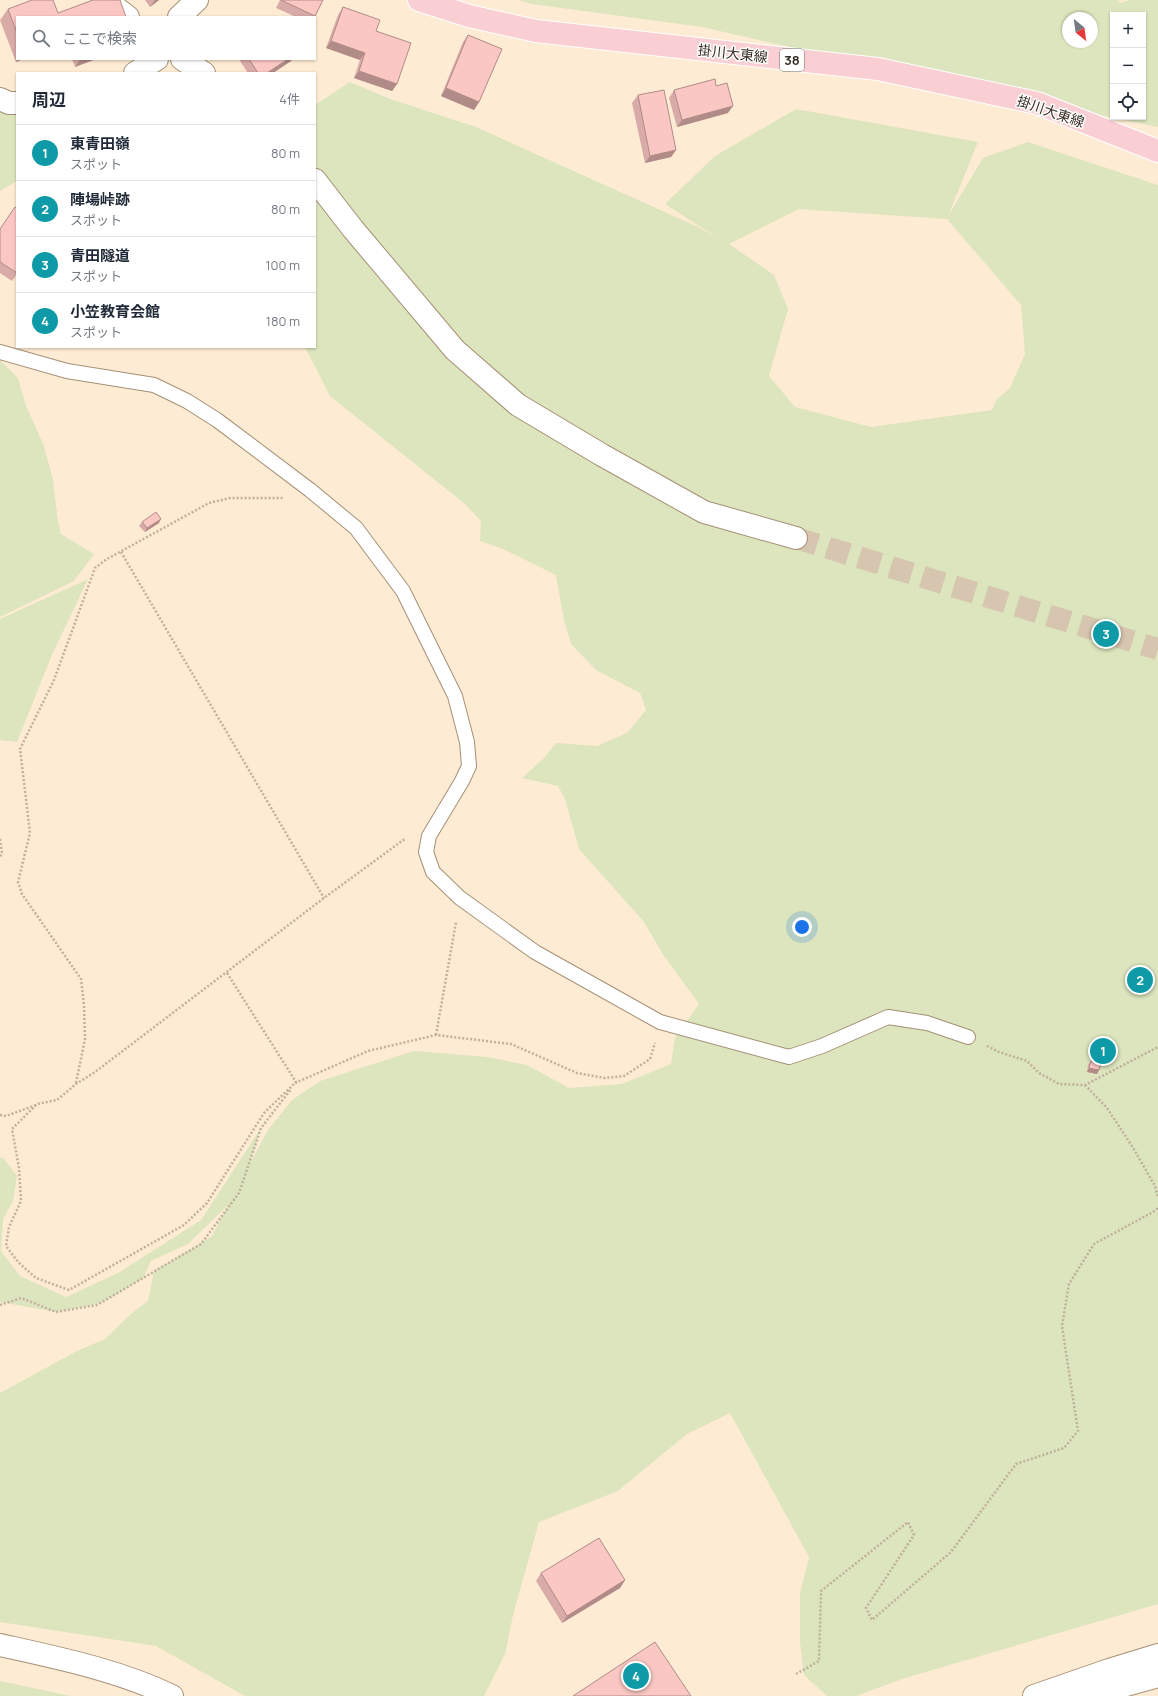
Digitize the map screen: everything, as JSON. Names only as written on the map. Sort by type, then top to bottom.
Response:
[{"type":"main road","name":"掛川大東線","points":[[420,0],[469,16],[536,31],[885,71],[1037,103],[1158,152]]},
{"type":"street","points":[[106,0],[127,16]]},
{"type":"street","points":[[180,16],[197,0]]},
{"type":"street","points":[[137,72],[155,60]]},
{"type":"street","points":[[184,60],[202,72]]},
{"type":"street","points":[[0,99],[9,103],[16,104]]},
{"type":"street","points":[[316,181],[358,235],[455,350],[518,405],[602,455],[704,512],[796,538]]},
{"type":"street","points":[[0,1645],[82,1663],[154,1687],[172,1696]]},
{"type":"street","points":[[1034,1696],[1109,1670],[1158,1656]]},
{"type":"street","points":[[1072,1696],[1119,1687],[1158,1676]]},
{"type":"lane","points":[[0,352],[67,371],[154,385],[186,401],[217,420],[310,490],[356,528],[403,591],[455,696],[467,742],[469,766],[462,781],[429,836],[426,852],[433,872],[460,898],[535,952],[660,1022],[790,1057],[822,1046],[888,1017],[927,1024],[968,1037]]},
{"type":"path","points":[[76,1084],[85,1039],[84,1005],[81,979],[22,894],[18,882],[30,833],[20,748],[54,680],[95,568],[107,559],[209,503],[230,498],[296,498],[310,490]]},
{"type":"path","points":[[121,552],[324,898]]},
{"type":"path","points":[[0,1115],[6,1116],[37,1104],[57,1100],[76,1084],[95,1072],[324,898],[410,835],[420,832],[429,836]]},
{"type":"path","points":[[0,839],[2,853],[0,857]]},
{"type":"path","points":[[436,1035],[460,898]]},
{"type":"path","points":[[227,973],[296,1082]]},
{"type":"path","points":[[37,1104],[12,1129],[19,1168],[21,1201],[9,1227],[6,1246],[18,1262],[36,1278],[68,1290],[184,1225],[207,1203],[264,1113],[296,1082],[368,1051],[436,1035],[511,1044],[577,1073],[605,1078],[624,1076],[650,1059],[660,1022]]},
{"type":"path","points":[[968,1037],[1000,1052],[1026,1061],[1039,1073],[1058,1084],[1085,1084],[1158,1046]]},
{"type":"path","points":[[0,1305],[21,1298],[56,1312],[97,1306],[200,1244],[240,1193],[261,1128],[296,1082]]},
{"type":"path","points":[[1085,1084],[1107,1108],[1132,1146],[1155,1186],[1158,1198]]},
{"type":"path","points":[[796,1674],[818,1661],[821,1591],[908,1522],[914,1535],[866,1608],[872,1620],[951,1552],[1016,1464],[1064,1448],[1078,1431],[1062,1326],[1069,1284],[1094,1244],[1158,1208]]},
{"type":"green space","points":[[518,0],[1118,0],[1120,3],[1130,0],[1158,0],[1158,127],[1124,120],[1146,120],[1146,12],[1110,12],[1110,117],[940,82],[702,27],[532,4]]},
{"type":"green space","points":[[350,82],[390,99],[476,127],[698,227],[719,239],[665,204],[715,156],[796,109],[978,142],[948,216],[983,158],[1028,142],[1158,185],[1158,1604],[905,1678],[856,1696],[827,1696],[804,1675],[800,1642],[800,1593],[809,1557],[730,1413],[687,1434],[618,1491],[539,1522],[513,1615],[505,1654],[484,1696],[245,1696],[156,1646],[0,1622],[0,1393],[75,1352],[105,1339],[132,1313],[148,1301],[154,1271],[212,1236],[228,1205],[188,1244],[151,1261],[143,1278],[101,1303],[56,1312],[0,1302],[0,1157],[4,1159],[17,1176],[13,1201],[3,1219],[1,1251],[20,1276],[66,1297],[118,1273],[201,1220],[261,1128],[249,1165],[268,1130],[292,1100],[320,1081],[414,1051],[487,1057],[527,1065],[569,1088],[622,1084],[671,1064],[675,1038],[699,1004],[664,956],[644,922],[579,849],[565,799],[558,786],[522,778],[543,759],[556,743],[597,746],[627,733],[646,710],[640,693],[596,670],[571,644],[564,620],[556,575],[501,548],[480,541],[481,521],[465,504],[330,396],[306,348],[316,348],[316,104]],"holes":[[[799,209],[947,219],[1021,305],[1025,354],[1010,388],[996,400],[992,410],[871,427],[795,407],[769,376],[788,309],[774,275],[729,244]]]},
{"type":"green space","points":[[0,107],[16,109],[16,182],[0,191]]},
{"type":"green space","points":[[0,360],[18,378],[26,406],[44,446],[53,480],[58,522],[61,534],[94,554],[74,581],[0,617]]},
{"type":"green space","points":[[88,579],[51,657],[17,742],[0,740],[0,619]]},
{"type":"green space","points":[[0,1681],[71,1696],[0,1696]]},
{"type":"building","points":[[32,0],[53,0],[58,13],[93,0],[120,0],[126,16],[16,16],[16,30],[8,9]]},
{"type":"building","points":[[281,0],[323,0],[315,16]]},
{"type":"building","points":[[343,7],[380,20],[376,31],[411,43],[397,84],[359,71],[365,53],[331,41]]},
{"type":"building","points":[[468,35],[502,49],[479,102],[446,88]]},
{"type":"building","points":[[250,60],[286,60],[268,72],[257,72]]},
{"type":"building","points":[[715,79],[716,86],[727,83],[733,106],[682,120],[674,90]]},
{"type":"building","points":[[664,90],[676,150],[650,156],[638,95]]},
{"type":"building","points":[[16,208],[16,272],[0,262],[0,229]]},
{"type":"building","points":[[156,512],[161,519],[147,528],[142,522]]},
{"type":"building","points":[[1091,1061],[1101,1064],[1099,1070],[1089,1068]]},
{"type":"building","points":[[599,1538],[625,1580],[567,1616],[541,1573]]},
{"type":"building","points":[[655,1642],[691,1696],[573,1696]]},
{"type":"tunnel","points":[[796,538],[1158,649]]},
{"type":"place","name":"青田隧道","points":[[1106,634]]},
{"type":"place","name":"陣場峠跡","points":[[1140,980]]},
{"type":"place","name":"東青田嶺","points":[[1103,1051]]},
{"type":"place","name":"小笠教育会館","points":[[636,1676]]}]
